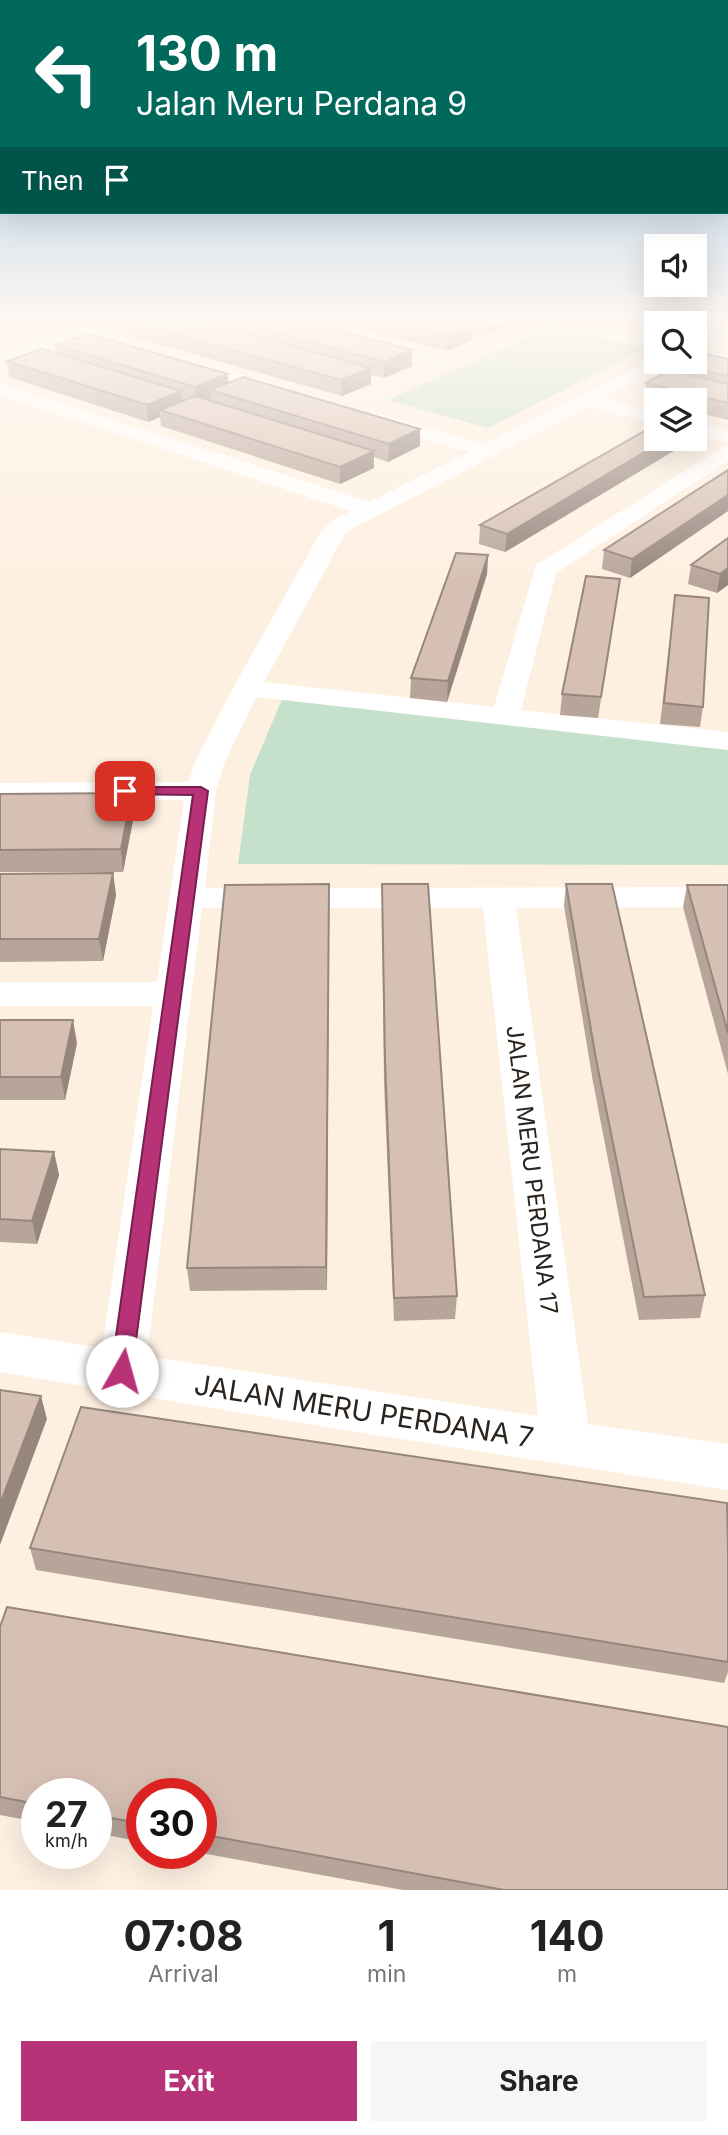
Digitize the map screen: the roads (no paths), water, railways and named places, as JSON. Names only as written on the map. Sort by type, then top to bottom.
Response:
[{"type":"street","points":[[56,407],[369,510]]},
{"type":"street","points":[[122,1371],[185,898],[201,791],[209,764],[247,688],[331,535],[348,521],[570,407]]},
{"type":"street","points":[[613,407],[644,415]]},
{"type":"street","points":[[358,414],[485,450]]},
{"type":"street","points":[[707,431],[728,437]]},
{"type":"street","points":[[505,717],[545,570],[728,452]]},
{"type":"street","points":[[247,688],[728,741]]},
{"type":"street","points":[[0,792],[201,791]]},
{"type":"street","name":"JALAN MERU PERDANA 17","points":[[498,896],[566,1443]]},
{"type":"street","points":[[185,898],[728,897]]},
{"type":"street","points":[[0,994],[172,994]]},
{"type":"street","name":"JALAN MERU PERDANA 7","points":[[0,1352],[350,1410],[728,1467]]}]
